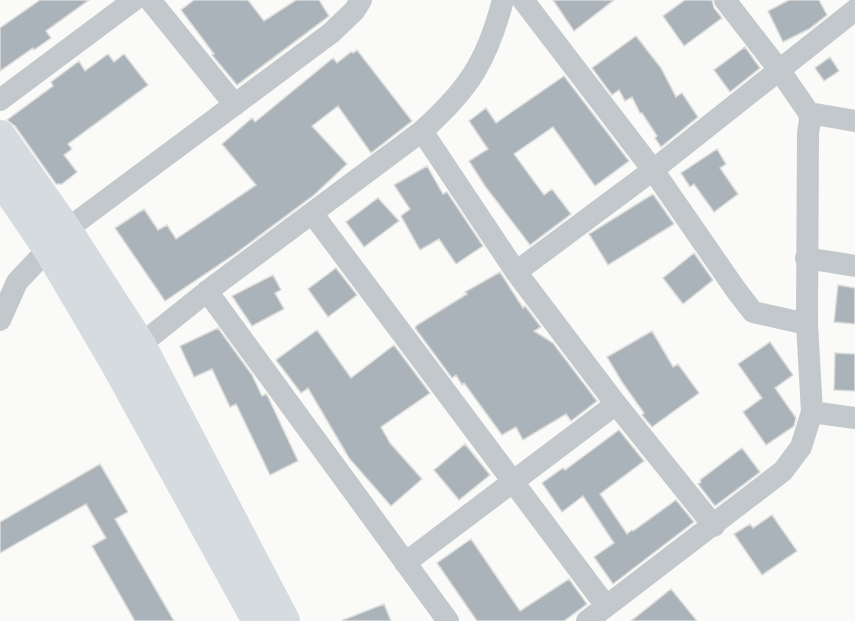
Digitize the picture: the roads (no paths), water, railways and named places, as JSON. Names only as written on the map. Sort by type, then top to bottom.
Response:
[{"type":"main road","points":[[0,136],[58,239],[121,373],[258,621]]},
{"type":"main road","points":[[0,177],[58,239],[140,345],[284,621]]},
{"type":"street","points":[[0,100],[134,0]]},
{"type":"street","points":[[150,0],[235,105]]},
{"type":"street","points":[[0,320],[17,282],[58,239],[331,33],[354,11],[361,0]]},
{"type":"street","points":[[140,345],[207,291],[422,132],[445,111],[479,66],[495,30],[503,0]]},
{"type":"street","points":[[523,0],[653,170],[753,312],[807,324]]},
{"type":"street","points":[[587,621],[783,471],[801,447],[812,412],[806,258],[810,120],[808,113],[780,71],[725,0]]},
{"type":"street","points":[[516,272],[653,170],[855,10]]},
{"type":"street","points":[[808,113],[855,121]]},
{"type":"street","points":[[422,132],[516,272],[616,404],[714,526]]},
{"type":"street","points":[[312,213],[606,606]]},
{"type":"street","points":[[806,258],[855,266]]},
{"type":"street","points":[[207,291],[448,621]]},
{"type":"street","points":[[405,563],[616,404]]},
{"type":"street","points":[[812,412],[855,418]]}]
